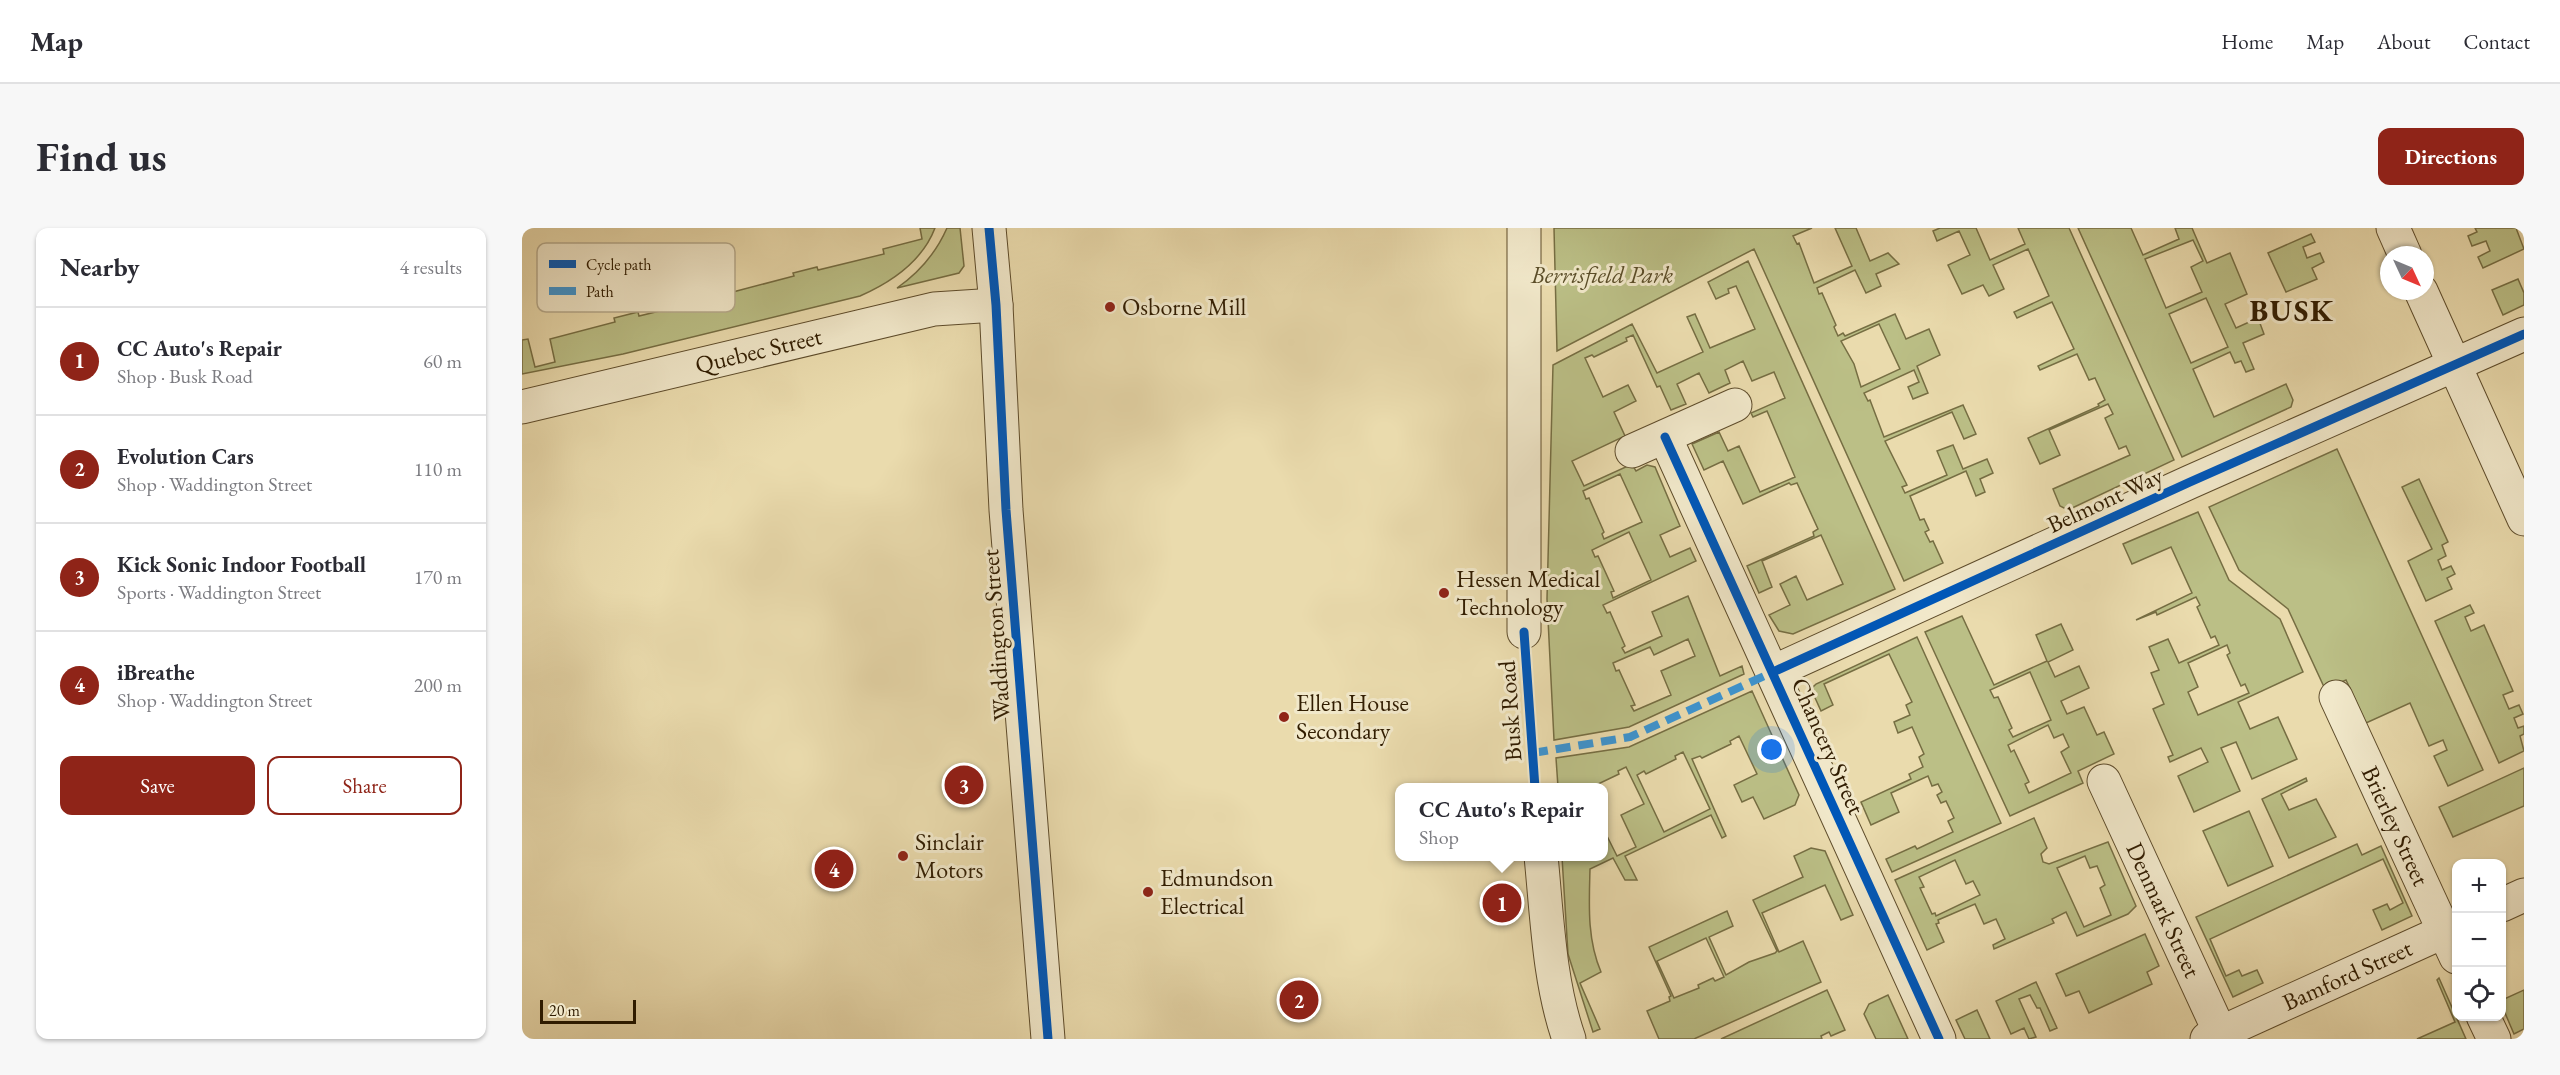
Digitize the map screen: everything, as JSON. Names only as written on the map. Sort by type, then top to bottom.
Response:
[{"type":"street","name":"Waddington Street","points":[[989,228],[996,305],[1006,510],[1048,1039]]},
{"type":"street","name":"Busk Road","points":[[1524,228],[1524,632]]},
{"type":"street","points":[[2393,228],[2401,246]]},
{"type":"street","points":[[2425,300],[2524,519]]},
{"type":"street","name":"Quebec Street","points":[[522,407],[934,309],[996,305]]},
{"type":"street","name":"Belmont Way","points":[[1773,672],[2524,334]]},
{"type":"street","points":[[1632,451],[1735,405]]},
{"type":"street","name":"Chancery Street","points":[[1665,437],[1939,1039]]},
{"type":"street","name":"Brierley Street","points":[[2336,697],[2452,936]]},
{"type":"street","name":"Denmark Street","points":[[2104,781],[2217,1037]]},
{"type":"street","points":[[1541,861],[1548,929],[1559,1002],[1569,1039]]},
{"type":"street","points":[[2506,903],[2524,895]]},
{"type":"street","name":"Bamford Street","points":[[2217,1037],[2452,938]]},
{"type":"street","points":[[2485,1021],[2493,1039]]},
{"type":"green space","points":[[920,228],[935,228],[922,251],[905,270],[860,296],[623,354],[522,374],[522,340],[528,339],[535,367],[555,362],[550,339],[615,322],[614,318],[638,312],[639,316],[656,312],[735,312],[735,291],[794,276],[793,273],[817,267],[818,270],[884,254],[883,249],[922,239]]},
{"type":"green space","points":[[947,228],[960,228],[964,266],[959,273],[897,288],[926,261],[938,246]]},
{"type":"green space","name":"Berrisfield Park","points":[[1554,228],[1812,228],[1793,236],[1797,244],[1799,243],[1814,283],[1852,266],[1835,228],[1856,228],[1870,261],[1888,253],[1899,264],[1876,274],[1881,286],[1866,293],[1855,270],[1817,288],[1819,294],[1822,293],[1836,325],[1834,327],[1838,336],[1843,333],[1845,336],[1895,314],[1906,339],[1929,329],[1940,355],[1917,366],[1928,393],[1913,399],[1908,387],[1919,382],[1914,370],[1864,393],[1868,401],[1870,400],[1884,437],[1963,405],[1976,434],[1964,439],[1952,412],[1885,441],[1907,485],[1902,487],[1905,493],[1947,475],[1937,451],[1953,445],[1963,469],[1987,459],[1993,473],[1980,479],[1985,492],[1976,496],[1966,471],[1910,496],[1920,520],[1924,519],[1929,530],[1925,532],[1930,542],[1933,541],[1943,563],[1904,581],[1754,249],[1557,351]],"holes":[[[1879,324],[1900,369],[1861,387],[1854,364],[1841,341]]]},
{"type":"green space","points":[[1940,228],[1976,228],[1990,260],[2025,244],[2018,228],[2069,228],[2174,460],[2068,510],[2060,506],[2053,489],[2130,455],[2126,446],[2119,449],[2105,418],[2113,414],[2108,404],[2049,430],[2060,455],[2040,464],[2028,438],[2099,406],[2098,404],[2105,400],[2095,378],[2089,380],[2077,354],[2040,370],[2038,366],[2074,349],[2052,302],[2017,318],[2014,312],[2049,296],[2028,249],[1993,265],[2004,289],[1989,296],[1983,285],[1962,294],[1948,265],[1970,255],[1959,231],[1937,241],[1933,231]]},
{"type":"green space","points":[[2078,228],[2131,228],[2143,255],[2179,239],[2175,228],[2192,228],[2207,263],[2230,253],[2247,294],[2225,304],[2236,328],[2258,318],[2264,334],[2243,343],[2254,369],[2246,372],[2241,361],[2235,363],[2230,352],[2193,369],[2214,417],[2286,384],[2293,400],[2291,407],[2182,457]],"holes":[[[2193,240],[2203,261],[2191,267],[2202,292],[2166,308],[2145,259]],[[2206,298],[2228,347],[2191,363],[2169,314]]]},
{"type":"green space","points":[[2475,228],[2516,228],[2524,249],[2483,268],[2478,257],[2490,251],[2486,241],[2472,246],[2468,236],[2477,232]]},
{"type":"green space","points":[[2311,234],[2315,242],[2303,247],[2307,258],[2320,253],[2324,262],[2312,268],[2317,279],[2286,292],[2268,253]]},
{"type":"green space","points":[[1748,261],[1895,589],[1793,634],[1779,631],[1769,615],[1790,605],[1780,584],[1796,576],[1807,600],[1843,584],[1821,535],[1762,561],[1772,587],[1759,593],[1747,566],[1814,536],[1813,532],[1818,529],[1797,483],[1791,485],[1789,483],[1743,504],[1723,461],[1704,470],[1692,444],[1719,432],[1728,451],[1739,446],[1760,492],[1795,477],[1767,411],[1753,417],[1751,413],[1785,398],[1774,372],[1752,381],[1743,361],[1725,370],[1730,383],[1709,393],[1699,373],[1677,384],[1686,404],[1671,410],[1660,386],[1657,387],[1633,335],[1626,338],[1627,341],[1594,357],[1592,355],[1585,358],[1603,397],[1628,385],[1636,401],[1614,412],[1625,436],[1572,461],[1584,486],[1630,465],[1636,471],[1647,465],[1655,467],[1680,526],[1660,535],[1670,557],[1690,548],[1696,561],[1603,605],[1607,613],[1610,612],[1625,646],[1622,648],[1625,653],[1662,636],[1652,612],[1688,596],[1720,676],[1742,666],[1744,674],[1629,727],[1554,740],[1547,599],[1553,365],[1632,324],[1657,373],[1703,352],[1687,317],[1695,314],[1710,348],[1755,329],[1736,286],[1728,289],[1729,293],[1716,299],[1708,282]],"holes":[[[1620,474],[1642,522],[1604,539],[1602,534],[1604,532],[1589,498],[1586,499],[1583,491]],[[1629,532],[1651,580],[1613,598],[1611,592],[1614,591],[1598,556],[1595,557],[1592,550]],[[1688,639],[1695,656],[1661,671],[1671,695],[1634,711],[1631,706],[1635,705],[1619,670],[1616,671],[1613,663],[1650,647],[1654,655]]]},
{"type":"green space","points":[[2518,279],[2524,293],[2524,305],[2503,315],[2492,290]]},
{"type":"green space","points":[[2337,449],[2483,770],[2448,786],[2434,756],[2447,750],[2443,740],[2429,746],[2410,703],[2366,723],[2346,680],[2325,689],[2288,609],[2239,570],[2209,507]]},
{"type":"green space","points":[[2419,479],[2448,542],[2442,545],[2446,556],[2438,560],[2442,570],[2451,566],[2455,574],[2447,578],[2452,589],[2426,601],[2408,561],[2432,549],[2402,487]]},
{"type":"green space","points":[[2198,512],[2229,580],[2280,619],[2303,672],[2238,702],[2250,729],[2278,717],[2297,759],[2252,779],[2236,742],[2221,748],[2240,791],[2194,812],[2178,776],[2208,762],[2201,748],[2170,762],[2168,757],[2173,755],[2153,709],[2164,704],[2151,673],[2159,670],[2149,647],[2168,639],[2179,663],[2219,645],[2215,636],[2211,638],[2197,607],[2200,605],[2196,597],[2157,615],[2156,612],[2136,620],[2192,593],[2171,547],[2132,564],[2123,544]],"holes":[[[2227,645],[2230,653],[2227,655],[2241,686],[2245,684],[2249,693],[2198,715],[2188,692],[2198,687],[2188,663]]]},
{"type":"green space","points":[[2470,605],[2474,613],[2465,617],[2471,631],[2484,625],[2513,691],[2503,695],[2509,709],[2519,705],[2523,714],[2514,718],[2518,728],[2524,726],[2524,734],[2520,736],[2524,751],[2499,763],[2435,621]]},
{"type":"green space","points":[[1962,616],[1994,685],[2047,661],[2036,635],[2061,624],[2073,650],[2048,662],[2055,677],[2079,666],[2089,688],[2061,701],[2067,714],[2084,707],[2097,735],[2104,732],[2114,754],[2078,771],[2083,783],[2010,816],[1925,632]],"holes":[[[2030,672],[2051,720],[2013,737],[2009,730],[2012,728],[1998,697],[1994,698],[1990,690]],[[2048,725],[2054,738],[2063,734],[2069,747],[2061,752],[2071,773],[2029,793],[2025,784],[2029,782],[2014,750],[2011,752],[2008,745]]]},
{"type":"green space","points":[[1917,637],[2001,823],[1892,872],[1886,859],[1915,846],[1917,849],[1953,832],[1948,821],[1954,818],[1946,801],[1941,803],[1937,795],[1942,792],[1938,784],[1932,786],[1928,776],[1891,793],[1899,812],[1871,825],[1861,802],[1911,779],[1909,774],[1923,767],[1919,757],[1924,754],[1912,727],[1898,733],[1894,722],[1910,715],[1906,705],[1912,702],[1889,654],[1824,684],[1833,705],[1821,711],[1811,689],[1816,684]]},
{"type":"green space","points":[[1752,691],[1799,795],[1795,805],[1764,819],[1753,797],[1742,802],[1734,785],[1757,774],[1739,736],[1730,741],[1731,744],[1702,758],[1700,756],[1692,759],[1726,836],[1722,838],[1711,815],[1625,856],[1637,880],[1625,880],[1613,858],[1608,860],[1608,838],[1617,856],[1636,847],[1621,815],[1644,804],[1626,767],[1618,771],[1619,774],[1600,783],[1558,783],[1556,758],[1629,747]],"holes":[[[1683,752],[1710,809],[1664,832],[1637,775],[1644,771],[1646,774],[1676,759],[1675,756]]]},
{"type":"green space","points":[[2524,768],[2524,806],[2453,837],[2439,807]]},
{"type":"green space","points":[[2306,778],[2307,781],[2281,794],[2289,810],[2316,799],[2336,837],[2289,858],[2262,799]]},
{"type":"green space","points":[[2249,811],[2273,866],[2228,886],[2203,831]]},
{"type":"green space","points":[[2034,818],[2047,848],[2041,854],[2043,862],[2049,864],[2108,842],[2136,906],[2128,914],[2077,936],[2066,912],[2052,919],[2054,923],[1994,949],[1993,945],[2005,939],[1996,919],[1984,924],[1975,904],[1938,920],[1939,923],[1936,924],[1944,942],[1927,950],[1895,880]],"holes":[[[2085,856],[2090,868],[2097,866],[2105,885],[2100,888],[2111,915],[2084,927],[2057,868]],[[1955,860],[1966,884],[1973,881],[1980,895],[1936,916],[1935,913],[1932,914],[1920,888],[1924,887],[1919,877]]]},
{"type":"green space","points":[[2357,844],[2362,855],[2381,846],[2412,916],[2382,930],[2373,910],[2387,904],[2390,910],[2403,903],[2383,859],[2210,939],[2226,976],[2239,970],[2242,976],[2257,970],[2263,983],[2233,997],[2196,917]]},
{"type":"green space","points":[[1811,848],[1825,851],[1853,915],[1841,920],[1825,885],[1762,913],[1779,952],[1803,941],[1821,982],[1694,1039],[1659,1039],[1647,1011],[1670,1001],[1671,996],[1649,947],[1727,911],[1733,926],[1709,937],[1726,975],[1749,962],[1775,953],[1777,951],[1753,900],[1803,877],[1794,856]],"holes":[[[1706,938],[1724,977],[1715,981],[1713,978],[1698,985],[1699,988],[1674,998],[1657,961]]]},
{"type":"green space","points":[[1562,861],[1607,861],[1590,869],[1591,934],[1601,972],[1580,983],[1600,1029],[1593,1032],[1568,954]]},
{"type":"green space","points":[[2145,934],[2159,966],[2147,972],[2152,984],[2089,1013],[2079,991],[2066,996],[2056,974]]},
{"type":"green space","points":[[2439,978],[2452,1007],[2452,1015],[2437,980]]},
{"type":"green space","points":[[2036,982],[2057,1028],[2050,1031],[2040,1008],[2037,1008],[2030,995],[2019,999],[2036,1037],[2029,1039],[2024,1028],[2011,1034],[1996,1001]]},
{"type":"green space","points":[[1827,990],[1845,1030],[1831,1036],[1829,1032],[1821,1036],[1822,1039],[1721,1039]]},
{"type":"green space","points":[[2524,990],[2524,1029],[2514,1034],[2506,1015],[2506,998]]},
{"type":"green space","points":[[1888,995],[1908,1039],[1876,1039],[1864,1014],[1869,1004]]},
{"type":"green space","points":[[1977,1010],[1990,1039],[1965,1039],[1956,1020]]},
{"type":"green space","points":[[2458,1021],[2466,1039],[2417,1039]]},
{"type":"marked path","points":[[1533,753],[1630,737],[1773,672]]},
{"type":"cycle path","points":[[989,228],[996,305],[1006,510],[1048,1039]]},
{"type":"cycle path","points":[[1773,672],[2190,482],[2524,334]]},
{"type":"cycle path","points":[[1665,437],[1939,1039]]},
{"type":"cycle path","points":[[1524,632],[1535,783]]},
{"type":"place","name":"Osborne Mill","points":[[1110,307]]},
{"type":"place","name":"Hessen Medical Technology","points":[[1444,593]]},
{"type":"place","name":"Ellen House Secondary","points":[[1284,717]]},
{"type":"place","name":"Kick Sonic Indoor Football","points":[[964,785]]},
{"type":"place","name":"Sinclair Motors","points":[[903,856]]},
{"type":"place","name":"iBreathe","points":[[834,869]]},
{"type":"place","name":"Edmundson Electrical","points":[[1148,892]]},
{"type":"place","name":"CC Auto's Repair","points":[[1502,903]]},
{"type":"place","name":"Evolution Cars","points":[[1299,1000]]},
{"type":"district","name":"BUSK","points":[[2292,311]]}]
